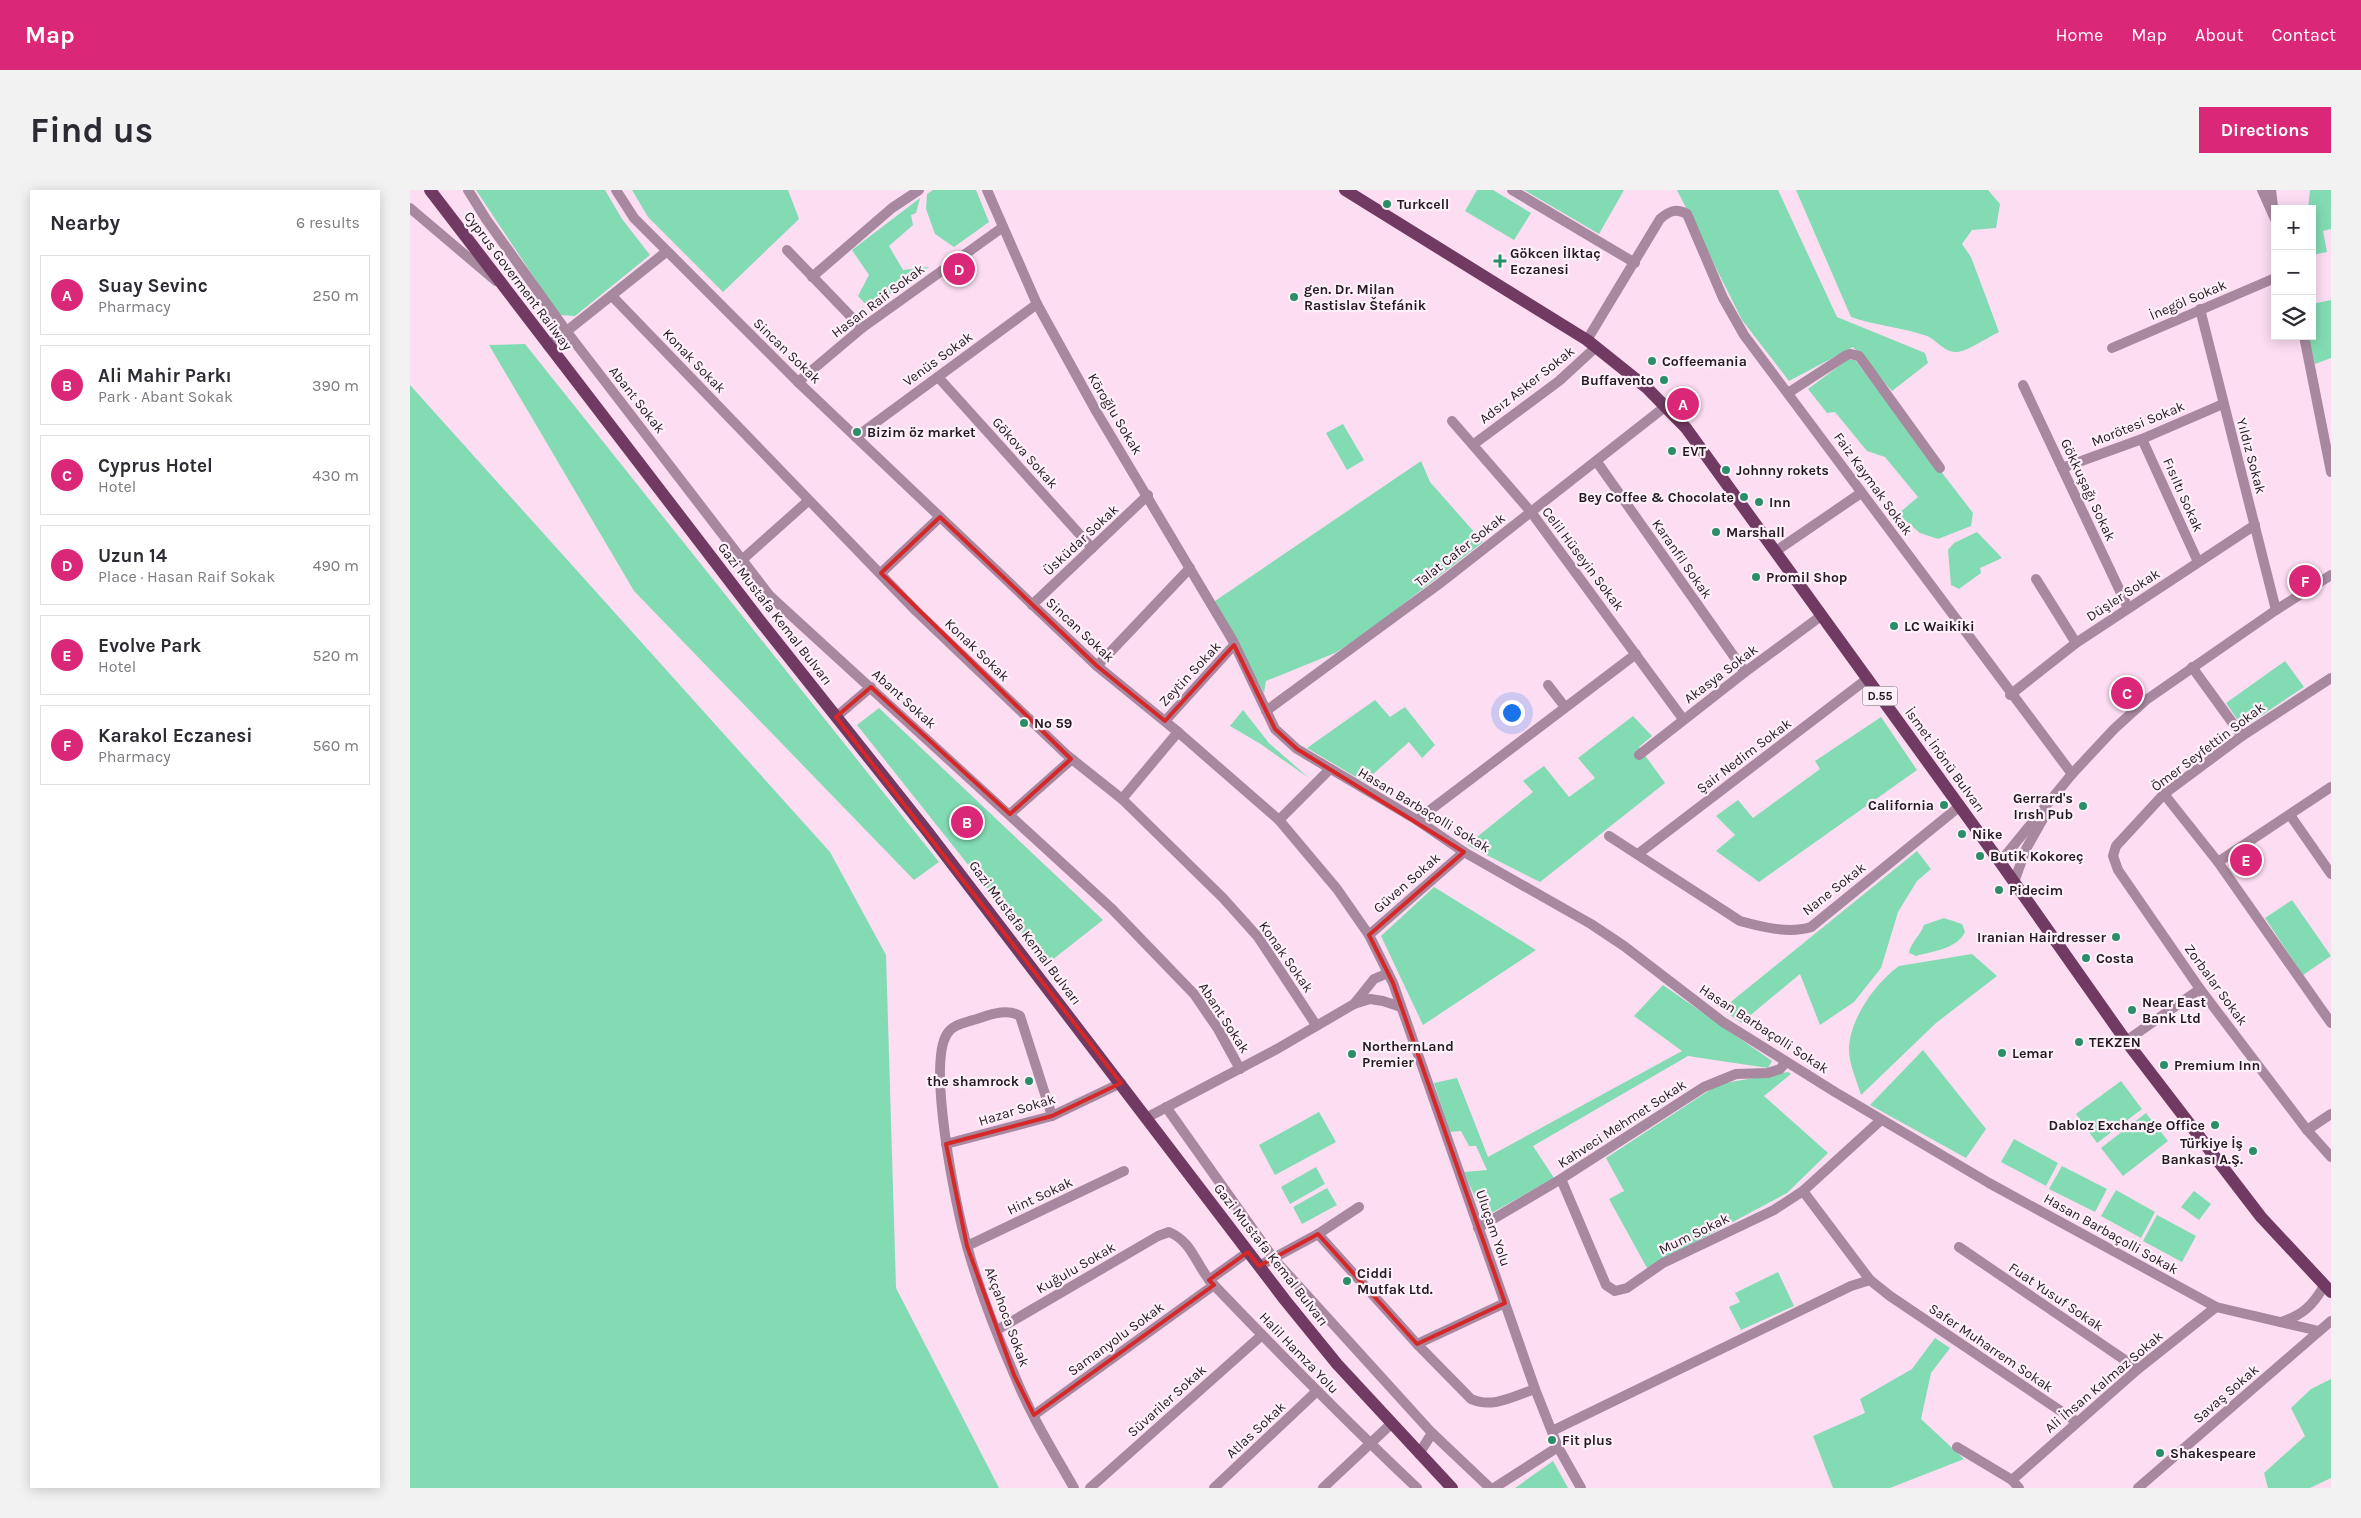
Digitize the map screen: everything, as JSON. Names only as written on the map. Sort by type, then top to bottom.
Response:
[{"type":"main road","name":"Cyprus Goverment Railway","points":[[430,190],[510,293],[581,390]]},
{"type":"main road","name":"İsmet İnönü Bulvarı","points":[[1345,190],[1591,343],[1626,369],[1666,406],[1686,428],[1960,806],[2126,1041],[2242,1194],[2327,1289]]},
{"type":"main road","name":"Gazi Mustafa Kemal Bulvarı","points":[[581,390],[927,831],[1259,1266],[1337,1364],[1452,1488]]},
{"type":"street","name":"Abant Sokak","points":[[468,190],[486,219],[567,332],[770,596],[1112,909],[1194,994],[1218,1029],[1240,1069]]},
{"type":"street","name":"Sincan Sokak","points":[[616,190],[634,218],[666,252],[798,382],[1032,605],[1097,666],[1178,732],[1278,820],[1338,889],[1369,935],[1388,973]]},
{"type":"street","points":[[812,277],[892,208],[919,190]]},
{"type":"street","name":"Köroğlu Sokak","points":[[986,190],[1037,304],[1096,411],[1148,495],[1234,645]]},
{"type":"street","points":[[1512,190],[1635,263]]},
{"type":"street","points":[[2262,190],[2271,210]]},
{"type":"street","points":[[2271,190],[2273,205]]},
{"type":"street","points":[[410,208],[510,293]]},
{"type":"street","name":"Faiz Kaymak Sokak","points":[[1667,212],[1675,210],[1687,214],[1723,298],[1736,323],[2010,695],[2072,774]]},
{"type":"street","name":"Adsız Asker Sokak","points":[[1474,444],[1559,381],[1591,343],[1660,219],[1667,212]]},
{"type":"street","name":"Hasan Raif Sokak","points":[[798,382],[862,328],[1003,227]]},
{"type":"street","points":[[788,250],[862,328]]},
{"type":"street","points":[[548,346],[666,252]]},
{"type":"street","name":"İnegöl Sokak","points":[[2112,348],[2271,280]]},
{"type":"street","name":"Konak Sokak","points":[[612,296],[916,611],[1072,759],[1122,799],[1223,898],[1258,937],[1316,1025]]},
{"type":"street","name":"Venüs Sokak","points":[[856,436],[1037,304]]},
{"type":"street","name":"Yıldız Sokak","points":[[2200,310],[2276,610]]},
{"type":"street","points":[[2305,340],[2331,471]]},
{"type":"street","points":[[1788,392],[1844,356],[1850,354],[1859,356],[1940,468]]},
{"type":"street","name":"Gökova Sokak","points":[[938,377],[1092,548]]},
{"type":"street","name":"Gökkuşağı Sokak","points":[[2023,385],[2128,608]]},
{"type":"street","name":"Morötesi Sokak","points":[[2062,468],[2142,439],[2223,404]]},
{"type":"street","name":"Talat Cafer Sokak","points":[[1266,711],[1370,637],[1597,462],[1666,406]]},
{"type":"street","name":"Celil Hüseyin Sokak","points":[[1452,421],[1474,444],[1531,512],[1684,720]]},
{"type":"street","name":"Fısıltı Sokak","points":[[2142,439],[2198,562]]},
{"type":"street","name":"Karanfil Sokak","points":[[1597,462],[1745,672]]},
{"type":"street","points":[[1776,552],[1861,493]]},
{"type":"street","name":"Üsküdar Sokak","points":[[1032,605],[1148,495]]},
{"type":"street","points":[[743,559],[808,501]]},
{"type":"street","points":[[881,573],[940,517]]},
{"type":"street","name":"Düşler Sokak","points":[[2010,695],[2076,643],[2254,525]]},
{"type":"street","points":[[1097,666],[1190,568]]},
{"type":"street","points":[[2000,862],[2072,774],[2114,729],[2146,700],[2276,610],[2331,576]]},
{"type":"street","points":[[2036,578],[2076,643]]},
{"type":"street","name":"Akasya Sokak","points":[[1639,755],[1745,672],[1822,616]]},
{"type":"street","name":"Hasan Barbaçolli Sokak","points":[[1234,645],[1275,729],[1297,749],[1417,820],[1464,852],[1591,924],[1624,946],[1723,1022],[1786,1062],[1989,1183],[2216,1307],[2319,1331]]},
{"type":"street","name":"Zeytin Sokak","points":[[1165,721],[1233,649],[1234,645]]},
{"type":"street","points":[[1417,820],[1636,654]]},
{"type":"street","points":[[2192,667],[2242,736]]},
{"type":"street","name":"Ömer Seyfettin Sokak","points":[[2113,851],[2164,794],[2242,736],[2331,678]]},
{"type":"street","name":"Şair Nedim Sokak","points":[[1638,854],[1867,679]]},
{"type":"street","points":[[1548,685],[1565,707]]},
{"type":"street","points":[[836,717],[871,687]]},
{"type":"street","points":[[1122,799],[1178,732]]},
{"type":"street","points":[[1010,814],[1072,759]]},
{"type":"street","points":[[1278,820],[1330,769]]},
{"type":"street","points":[[2218,862],[2331,787]]},
{"type":"street","points":[[2014,882],[2026,849],[2057,794]]},
{"type":"street","points":[[2164,794],[2218,862],[2331,1023]]},
{"type":"street","name":"Nane Sokak","points":[[1609,836],[1740,921],[1759,926],[1800,930],[1811,927],[1960,806]]},
{"type":"street","points":[[2290,815],[2331,874]]},
{"type":"street","name":"Zorbalar Sokak","points":[[2113,851],[2113,861],[2118,870],[2200,988],[2306,1130],[2331,1157]]},
{"type":"street","name":"Güven Sokak","points":[[1369,935],[1464,852]]},
{"type":"street","points":[[1354,1004],[1374,979],[1388,973]]},
{"type":"street","name":"Uluçam Yolu","points":[[1388,973],[1535,1390],[1558,1448],[1581,1488]]},
{"type":"street","points":[[2126,1041],[2200,988]]},
{"type":"street","points":[[1146,1118],[1240,1069],[1354,1004],[1370,999],[1401,1007]]},
{"type":"street","name":"Akçahoca Sokak","points":[[1052,1116],[1020,1016],[1014,1012],[1004,1012],[956,1025],[947,1034],[941,1051],[938,1078],[946,1144],[967,1246],[1014,1375],[1074,1488]]},
{"type":"street","name":"Kahveci Mehmet Sokak","points":[[1478,1228],[1561,1179],[1719,1079],[1736,1074],[1768,1073],[1780,1069],[1786,1062]]},
{"type":"street","name":"Hazar Sokak","points":[[946,1144],[1052,1116],[1121,1083]]},
{"type":"street","points":[[1166,1107],[1274,1259],[1432,1433],[1490,1488]]},
{"type":"street","points":[[2306,1130],[2331,1114]]},
{"type":"street","name":"Mum Sokak","points":[[1561,1179],[1606,1285],[1615,1291],[1627,1288],[1663,1263],[1774,1210],[1803,1192],[1881,1120]]},
{"type":"street","name":"Hint Sokak","points":[[967,1246],[1124,1171]]},
{"type":"street","name":"Safer Muharrem Sokak","points":[[1803,1192],[1870,1280],[1890,1296],[2077,1422]]},
{"type":"street","points":[[1259,1266],[1318,1234],[1359,1207]]},
{"type":"street","name":"Halil Hamza Yolu","points":[[1170,1232],[1182,1238],[1212,1283],[1316,1391],[1417,1488]]},
{"type":"street","name":"Kuğulu Sokak","points":[[997,1330],[1158,1236],[1170,1232]]},
{"type":"street","points":[[1318,1234],[1417,1344],[1471,1399],[1482,1404],[1491,1404],[1535,1390]]},
{"type":"street","name":"Fuat Yusuf Sokak","points":[[1959,1247],[2138,1369]]},
{"type":"street","name":"Samanyolu Sokak","points":[[1034,1415],[1212,1283],[1248,1252]]},
{"type":"street","points":[[1552,1431],[1851,1286],[1870,1280]]},
{"type":"street","points":[[2280,1322],[2304,1313],[2327,1289]]},
{"type":"street","points":[[1417,1344],[1505,1303]]},
{"type":"street","name":"Ali İhsan Kalmaz Sokak","points":[[2015,1484],[2077,1422],[2138,1369],[2216,1307]]},
{"type":"street","name":"Savaş Sokak","points":[[2138,1488],[2331,1321]]},
{"type":"street","name":"Süvariler Sokak","points":[[1090,1488],[1262,1335]]},
{"type":"street","name":"Atlas Sokak","points":[[1214,1488],[1316,1391]]},
{"type":"street","points":[[1323,1488],[1369,1442],[1391,1424]]},
{"type":"street","points":[[1420,1454],[1432,1433]]},
{"type":"street","points":[[1957,1447],[2015,1484]]},
{"type":"street","points":[[1494,1488],[1558,1448]]},
{"type":"highlighted area","points":[[940,517],[1097,666],[1165,721],[1234,645],[1275,729],[1297,749],[1464,852],[1369,935],[1393,983],[1505,1303],[1417,1344],[1318,1234],[1259,1266],[1248,1252],[1209,1280],[1214,1285],[1034,1415],[1014,1375],[967,1246],[946,1144],[1052,1116],[1121,1083],[836,717],[871,687],[1010,814],[1071,759],[881,573]]},
{"type":"green space","points":[[476,190],[605,190],[622,219],[650,255],[575,316],[559,315]]},
{"type":"green space","points":[[632,190],[788,190],[799,219],[723,292],[648,217]]},
{"type":"green space","points":[[933,190],[976,190],[989,222],[954,247],[935,234],[926,209],[927,194]]},
{"type":"green space","points":[[1477,190],[1493,190],[1531,213],[1514,240],[1465,211]]},
{"type":"green space","points":[[1524,190],[1624,190],[1599,234]]},
{"type":"green space","points":[[1677,190],[1778,190],[1837,317],[1925,353],[1928,363],[1892,391],[1853,347],[1789,381],[1742,320]]},
{"type":"green space","points":[[1796,190],[1988,190],[2000,204],[1996,228],[1972,230],[1962,244],[1971,257],[1999,332],[1966,349],[1952,352],[1927,336],[1851,317]]},
{"type":"green space","points":[[2310,190],[2331,190],[2331,229],[2323,231],[2327,252],[2316,254],[2316,205],[2308,205]]},
{"type":"green space","points":[[920,198],[916,213],[911,215],[913,225],[889,246],[903,270],[929,267],[869,308],[858,296],[869,275],[852,250]]},
{"type":"green space","points":[[2331,300],[2331,358],[2315,364],[2309,340],[2316,340],[2316,303]]},
{"type":"green space","points":[[525,344],[939,862],[914,880],[634,591],[489,345]]},
{"type":"green space","points":[[1847,360],[1855,360],[1973,513],[1971,526],[1938,539],[1920,533],[1898,514],[1918,497],[1885,457],[1867,451],[1835,412],[1827,413],[1808,389]]},
{"type":"green space","points":[[410,385],[830,852],[886,955],[896,1288],[999,1488],[410,1488]]},
{"type":"green space","points":[[1343,424],[1364,460],[1347,470],[1326,433]]},
{"type":"green space","points":[[1421,461],[1430,482],[1483,542],[1362,636],[1335,653],[1266,681],[1264,693],[1215,601]]},
{"type":"green space","points":[[1977,532],[2002,558],[1980,568],[1981,573],[1959,589],[1951,585],[1948,550],[1954,543]]},
{"type":"green space","points":[[2285,661],[2304,687],[2249,724],[2239,722],[2226,703]]},
{"type":"green space","points":[[1375,700],[1390,717],[1405,707],[1435,745],[1422,758],[1409,742],[1372,775],[1366,783],[1307,748]]},
{"type":"green space","points":[[879,708],[1103,920],[1047,964],[857,725]]},
{"type":"green space","points":[[1243,710],[1269,743],[1309,778],[1259,743],[1230,726]]},
{"type":"green space","points":[[1633,716],[1652,736],[1639,747],[1665,783],[1540,882],[1467,845],[1533,792],[1523,781],[1544,766],[1569,797],[1595,778],[1578,758]]},
{"type":"green space","points":[[1881,717],[1917,770],[1759,882],[1716,851],[1735,835],[1716,816],[1738,800],[1753,818],[1820,769],[1815,761]]},
{"type":"green space","points":[[1917,851],[1931,869],[1917,881],[1898,912],[1881,968],[1854,1002],[1820,1025],[1800,974],[1741,1023],[1722,1009]]},
{"type":"green space","points":[[1434,887],[1536,950],[1423,1025],[1381,936]]},
{"type":"green space","points":[[2292,900],[2331,956],[2303,975],[2265,918]]},
{"type":"green space","points":[[1944,918],[1962,924],[1965,932],[1961,938],[1950,946],[1937,951],[1916,956],[1909,953],[1924,925]]},
{"type":"green space","points":[[1972,954],[1997,976],[1936,1023],[1861,1095],[1850,1061],[1850,1038],[1858,1015],[1873,992],[1899,966]]},
{"type":"green space","points":[[1663,985],[1772,1061],[1768,1068],[1688,1056],[1533,1146],[1554,1178],[1488,1215],[1482,1213],[1464,1172],[1487,1170],[1476,1146],[1469,1146],[1461,1131],[1450,1132],[1434,1083],[1457,1078],[1488,1157],[1682,1051],[1634,1016]]},
{"type":"green space","points":[[1923,1050],[1986,1129],[1966,1158],[1870,1105]]},
{"type":"green space","points":[[1788,1072],[1791,1074],[1764,1096],[1828,1153],[1787,1193],[1647,1268],[1609,1199],[1624,1191],[1606,1158],[1719,1084]]},
{"type":"green space","points":[[2121,1081],[2142,1109],[2097,1143],[2076,1114]]},
{"type":"green space","points":[[1319,1112],[1336,1142],[1275,1175],[1259,1145]]},
{"type":"green space","points":[[2146,1113],[2168,1141],[2123,1176],[2101,1148]]},
{"type":"green space","points":[[2014,1139],[2058,1163],[2046,1186],[2001,1162]]},
{"type":"green space","points":[[2062,1166],[2107,1189],[2095,1212],[2049,1189]]},
{"type":"green space","points":[[1316,1167],[1325,1184],[1290,1204],[1281,1187]]},
{"type":"green space","points":[[1327,1188],[1337,1205],[1302,1224],[1293,1207]]},
{"type":"green space","points":[[2116,1190],[2155,1212],[2141,1238],[2101,1216]]},
{"type":"green space","points":[[2194,1191],[2211,1204],[2199,1220],[2181,1207]]},
{"type":"green space","points":[[2157,1215],[2196,1236],[2182,1262],[2143,1241]]},
{"type":"green space","points":[[1778,1272],[1794,1306],[1741,1330],[1729,1307],[1740,1302],[1735,1293]]},
{"type":"green space","points":[[1935,1338],[1950,1348],[1931,1373],[1921,1419],[1964,1459],[1890,1488],[1833,1488],[1813,1436],[1865,1413],[1860,1399],[1912,1369]]},
{"type":"green space","points":[[2331,1379],[2331,1478],[2310,1488],[2268,1488],[2264,1473],[2305,1436],[2291,1408],[2311,1389]]},
{"type":"green space","points":[[1553,1461],[1568,1488],[1515,1488]]},
{"type":"place","name":"Turkcell","points":[[1387,204]]},
{"type":"place","name":"Gökcen İlktaç Eczanesi","points":[[1500,261]]},
{"type":"place","name":"Uzun 14","points":[[959,269]]},
{"type":"place","name":"gen. Dr. Milan Rastislav Štefánik","points":[[1294,297]]},
{"type":"place","name":"Coffeemania","points":[[1652,361]]},
{"type":"place","name":"Buffavento","points":[[1664,380]]},
{"type":"place","name":"Suay Sevinc","points":[[1683,404]]},
{"type":"place","name":"Bizim öz market","points":[[857,432]]},
{"type":"place","name":"EVT","points":[[1672,451]]},
{"type":"place","name":"Johnny rokets","points":[[1726,470]]},
{"type":"place","name":"Bey Coffee & Chocolate","points":[[1744,497]]},
{"type":"place","name":"Inn","points":[[1759,502]]},
{"type":"place","name":"Marshall","points":[[1716,532]]},
{"type":"place","name":"Promil Shop","points":[[1756,577]]},
{"type":"place","name":"Karakol Eczanesi","points":[[2305,581]]},
{"type":"place","name":"LC Waikiki","points":[[1894,626]]},
{"type":"place","name":"Cyprus Hotel","points":[[2127,693]]},
{"type":"place","name":"No 59","points":[[1024,723]]},
{"type":"place","name":"California","points":[[1944,805]]},
{"type":"place","name":"Gerrard's Irısh Pub","points":[[2083,806]]},
{"type":"place","name":"Ali Mahir Parkı","points":[[967,822]]},
{"type":"place","name":"Nike","points":[[1962,834]]},
{"type":"place","name":"Butik Kokoreç","points":[[1980,856]]},
{"type":"place","name":"Evolve Park","points":[[2246,860]]},
{"type":"place","name":"Pidecim","points":[[1999,890]]},
{"type":"place","name":"Iranian Hairdresser","points":[[2116,937]]},
{"type":"place","name":"Costa","points":[[2086,958]]},
{"type":"place","name":"Near East Bank Ltd","points":[[2132,1010]]},
{"type":"place","name":"TEKZEN","points":[[2079,1042]]},
{"type":"place","name":"Lemar","points":[[2002,1053]]},
{"type":"place","name":"NorthernLand Premier","points":[[1352,1054]]},
{"type":"place","name":"Premium Inn","points":[[2164,1065]]},
{"type":"place","name":"the shamrock","points":[[1029,1081]]},
{"type":"place","name":"Dabloz Exchange Office","points":[[2215,1125]]},
{"type":"place","name":"Türkiye İş Bankası A.Ş.","points":[[2253,1151]]},
{"type":"place","name":"Ciddi Mutfak Ltd.","points":[[1347,1281]]},
{"type":"place","name":"Fit plus","points":[[1552,1440]]},
{"type":"place","name":"Shakespeare","points":[[2160,1453]]}]
